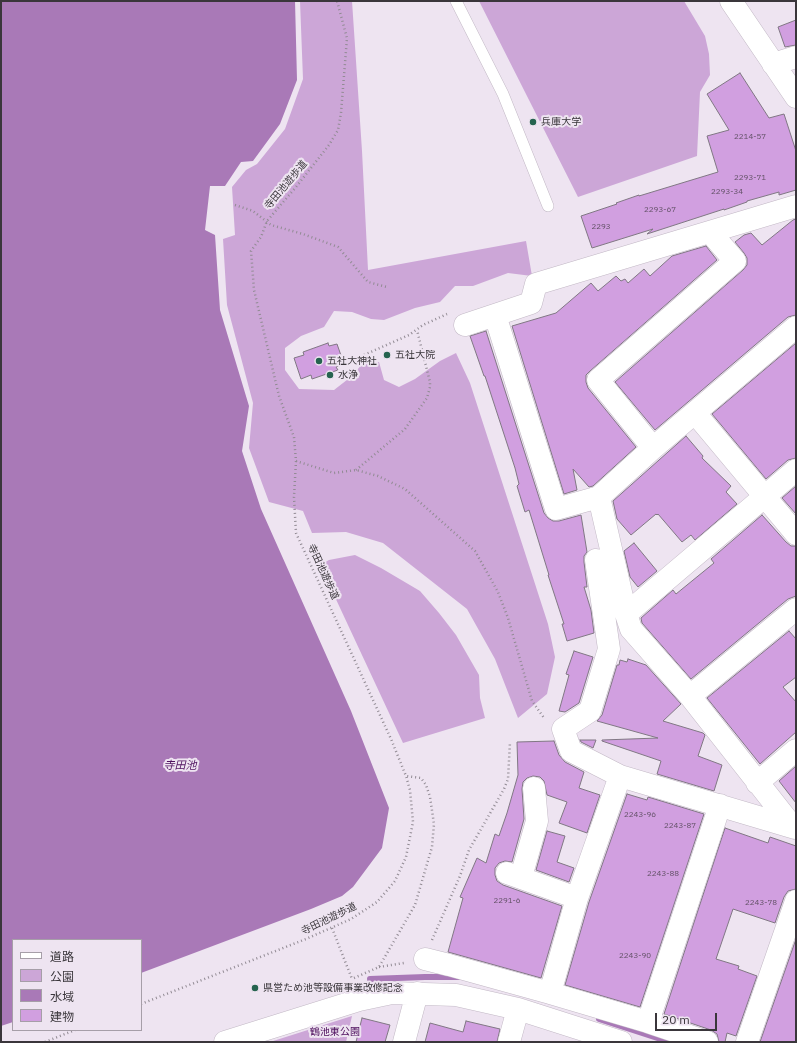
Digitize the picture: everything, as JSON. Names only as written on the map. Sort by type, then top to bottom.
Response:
[{"type":"street","points":[[731,1],[796,97]]},
{"type":"street","points":[[774,64],[796,56]]},
{"type":"street","points":[[465,325],[531,303],[536,284],[796,206]]},
{"type":"street","points":[[654,448],[598,380],[736,261],[710,232]]},
{"type":"street","points":[[495,315],[556,509],[599,497],[796,327]]},
{"type":"street","points":[[695,413],[796,534]]},
{"type":"street","points":[[626,614],[796,470]]},
{"type":"street","points":[[599,497],[626,614],[631,628],[690,696],[757,783],[794,827]]},
{"type":"street","points":[[596,560],[610,649],[590,711],[563,730],[571,751],[620,776],[794,827]]},
{"type":"street","points":[[690,696],[796,609]]},
{"type":"street","points":[[757,783],[796,750]]},
{"type":"street","points":[[550,993],[577,898],[620,776]]},
{"type":"street","points":[[534,788],[537,821],[514,875],[577,898]]},
{"type":"street","points":[[648,1022],[720,805]]},
{"type":"street","points":[[747,1042],[796,901]]},
{"type":"street","points":[[430,960],[648,1022],[707,1042]]},
{"type":"street","points":[[225,1042],[359,1000],[392,993],[456,995],[518,1009],[616,1041]]},
{"type":"street","points":[[404,1042],[417,993]]},
{"type":"street","points":[[509,1042],[518,1009]]},
{"type":"lane","points":[[456,1],[503,94],[548,206]]},
{"type":"path","name":"寺田池遊歩道","points":[[142,1004],[332,928],[351,919],[377,902],[395,881],[406,857],[413,822],[410,790],[406,776],[388,732],[296,533],[294,497],[296,461],[294,436],[279,396],[254,290],[251,251],[261,237],[267,221],[301,181],[329,145],[338,130],[342,113],[347,38],[337,1]]},
{"type":"path","points":[[234,205],[253,211],[272,225],[303,234],[338,247],[368,282],[387,287]]},
{"type":"path","points":[[356,470],[405,429],[427,398],[430,382],[417,330]]},
{"type":"path","points":[[296,461],[334,473],[356,470],[378,476],[405,489],[475,551],[498,592],[508,618],[532,701],[541,716],[553,727],[563,730]]},
{"type":"path","points":[[352,979],[379,967],[430,960],[430,944],[460,876],[469,850],[504,789],[508,779],[510,742]]},
{"type":"path","points":[[379,967],[415,905],[432,847],[434,824],[430,797],[426,785],[421,778],[406,776]]},
{"type":"path","points":[[332,928],[359,1000]]},
{"type":"path","points":[[45,1042],[72,1031]]},
{"type":"green space","points":[[300,1],[352,1],[368,270],[526,241],[532,276],[508,273],[473,286],[455,286],[440,302],[415,308],[384,320],[371,319],[352,312],[334,311],[324,327],[301,336],[285,348],[285,370],[299,389],[334,390],[352,376],[363,363],[379,362],[384,380],[399,387],[415,379],[440,361],[456,353],[470,383],[548,624],[555,657],[547,694],[518,718],[495,659],[467,609],[383,543],[346,532],[312,533],[303,511],[269,502],[249,448],[253,403],[227,305],[223,239],[235,235],[232,187],[246,170],[257,164],[285,129],[303,79]]},
{"type":"green space","points":[[479,1],[684,1],[705,36],[709,54],[710,75],[700,92],[697,156],[578,197]]},
{"type":"green space","points":[[355,555],[381,568],[420,591],[439,613],[456,635],[479,675],[480,698],[485,718],[403,743],[320,565],[329,560]]},
{"type":"green space","name":"鶴池東公園","points":[[352,1016],[346,1042],[270,1042]]},
{"type":"water","name":"寺田池","points":[[1,1],[295,1],[297,80],[280,124],[253,161],[241,162],[225,186],[210,186],[205,230],[215,235],[220,310],[249,406],[242,451],[261,509],[351,711],[389,808],[382,848],[353,887],[342,896],[142,973],[142,939],[12,939],[12,1022],[1,1026]]},
{"type":"building","points":[[796,20],[796,45],[785,47],[778,27]]},
{"type":"building","points":[[740,73],[769,118],[784,114],[796,151],[796,190],[779,195],[779,192],[747,201],[724,210],[647,234],[653,229],[592,248],[581,216],[639,195],[718,172],[707,136],[729,130],[707,94]]},
{"type":"building","points":[[796,219],[796,315],[788,317],[655,430],[615,382],[743,270],[747,265],[747,258],[735,242],[744,235],[751,233],[762,245]]},
{"type":"building","points":[[706,246],[717,260],[586,375],[588,388],[636,447],[593,486],[589,487],[573,469],[577,490],[564,494],[512,326],[556,313],[591,283],[598,291],[616,276],[621,281],[625,279],[628,283],[644,269],[650,276],[672,256]]},
{"type":"building","points":[[486,331],[544,513],[553,521],[559,521],[581,515],[587,552],[584,556],[584,562],[587,587],[584,587],[591,610],[594,633],[567,641],[562,624],[564,624],[529,510],[525,512],[517,486],[519,484],[515,468],[485,376],[470,336]]},
{"type":"building","name":"五社大神社","points":[[328,343],[329,346],[337,344],[344,364],[336,367],[338,370],[312,379],[311,375],[301,379],[294,358],[304,355],[303,352]]},
{"type":"building","points":[[796,343],[796,458],[788,460],[766,479],[712,414]]},
{"type":"building","points":[[686,436],[703,456],[702,458],[731,486],[726,492],[737,504],[695,540],[691,535],[682,542],[658,514],[656,514],[631,535],[617,519],[613,501]]},
{"type":"building","points":[[796,486],[796,514],[782,498]]},
{"type":"building","points":[[762,515],[786,542],[791,546],[796,546],[796,596],[788,599],[691,679],[642,623],[641,618],[673,590],[676,594],[714,563],[711,559]]},
{"type":"building","points":[[634,543],[657,571],[638,587],[630,577],[624,551]]},
{"type":"building","points":[[789,631],[796,639],[796,677],[783,687],[796,702],[796,732],[760,764],[707,698]]},
{"type":"building","points":[[574,651],[593,657],[579,703],[565,712],[559,711],[569,675],[566,674]]},
{"type":"building","points":[[628,659],[646,665],[681,704],[663,721],[703,733],[705,735],[698,756],[722,765],[714,791],[657,774],[661,761],[602,741],[658,738],[597,721],[602,715],[617,665],[619,665],[620,660],[627,662]]},
{"type":"building","points":[[580,740],[596,740],[593,748]]},
{"type":"building","points":[[554,741],[559,755],[565,762],[584,772],[579,788],[600,795],[587,833],[559,823],[567,802],[547,795],[544,781],[540,777],[533,776],[527,778],[523,782],[522,789],[524,819],[512,862],[505,861],[499,863],[495,868],[497,881],[503,885],[562,906],[541,978],[448,952],[463,898],[460,897],[477,858],[486,863],[495,834],[499,836],[507,813],[518,775],[517,742]]},
{"type":"building","points":[[796,766],[796,803],[779,781]]},
{"type":"building","points":[[627,794],[647,800],[648,797],[704,814],[640,1007],[565,985],[589,902]]},
{"type":"building","points":[[725,828],[768,843],[770,837],[796,846],[796,889],[788,891],[784,897],[775,923],[733,909],[716,959],[739,966],[738,969],[757,976],[736,1036],[727,1033],[725,1042],[719,1042],[717,1034],[711,1030],[664,1014]]},
{"type":"building","points":[[547,831],[565,836],[557,862],[574,868],[569,882],[536,870]]},
{"type":"building","points":[[796,939],[796,1042],[760,1042]]},
{"type":"building","points":[[362,1018],[390,1025],[385,1042],[356,1042]]},
{"type":"building","points":[[466,1021],[500,1029],[497,1042],[425,1042],[430,1023],[463,1032]]},
{"type":"waterway","points":[[370,979],[459,977]]},
{"type":"waterway","points":[[599,1019],[670,1042]]},
{"type":"place","name":"兵庫大学","points":[[533,122]]},
{"type":"place","name":"五社大院","points":[[387,355]]},
{"type":"place","name":"五社大神社","points":[[319,361]]},
{"type":"place","name":"水浄","points":[[330,375]]},
{"type":"place","name":"県営ため池等設備事業改修記念","points":[[255,988]]}]
